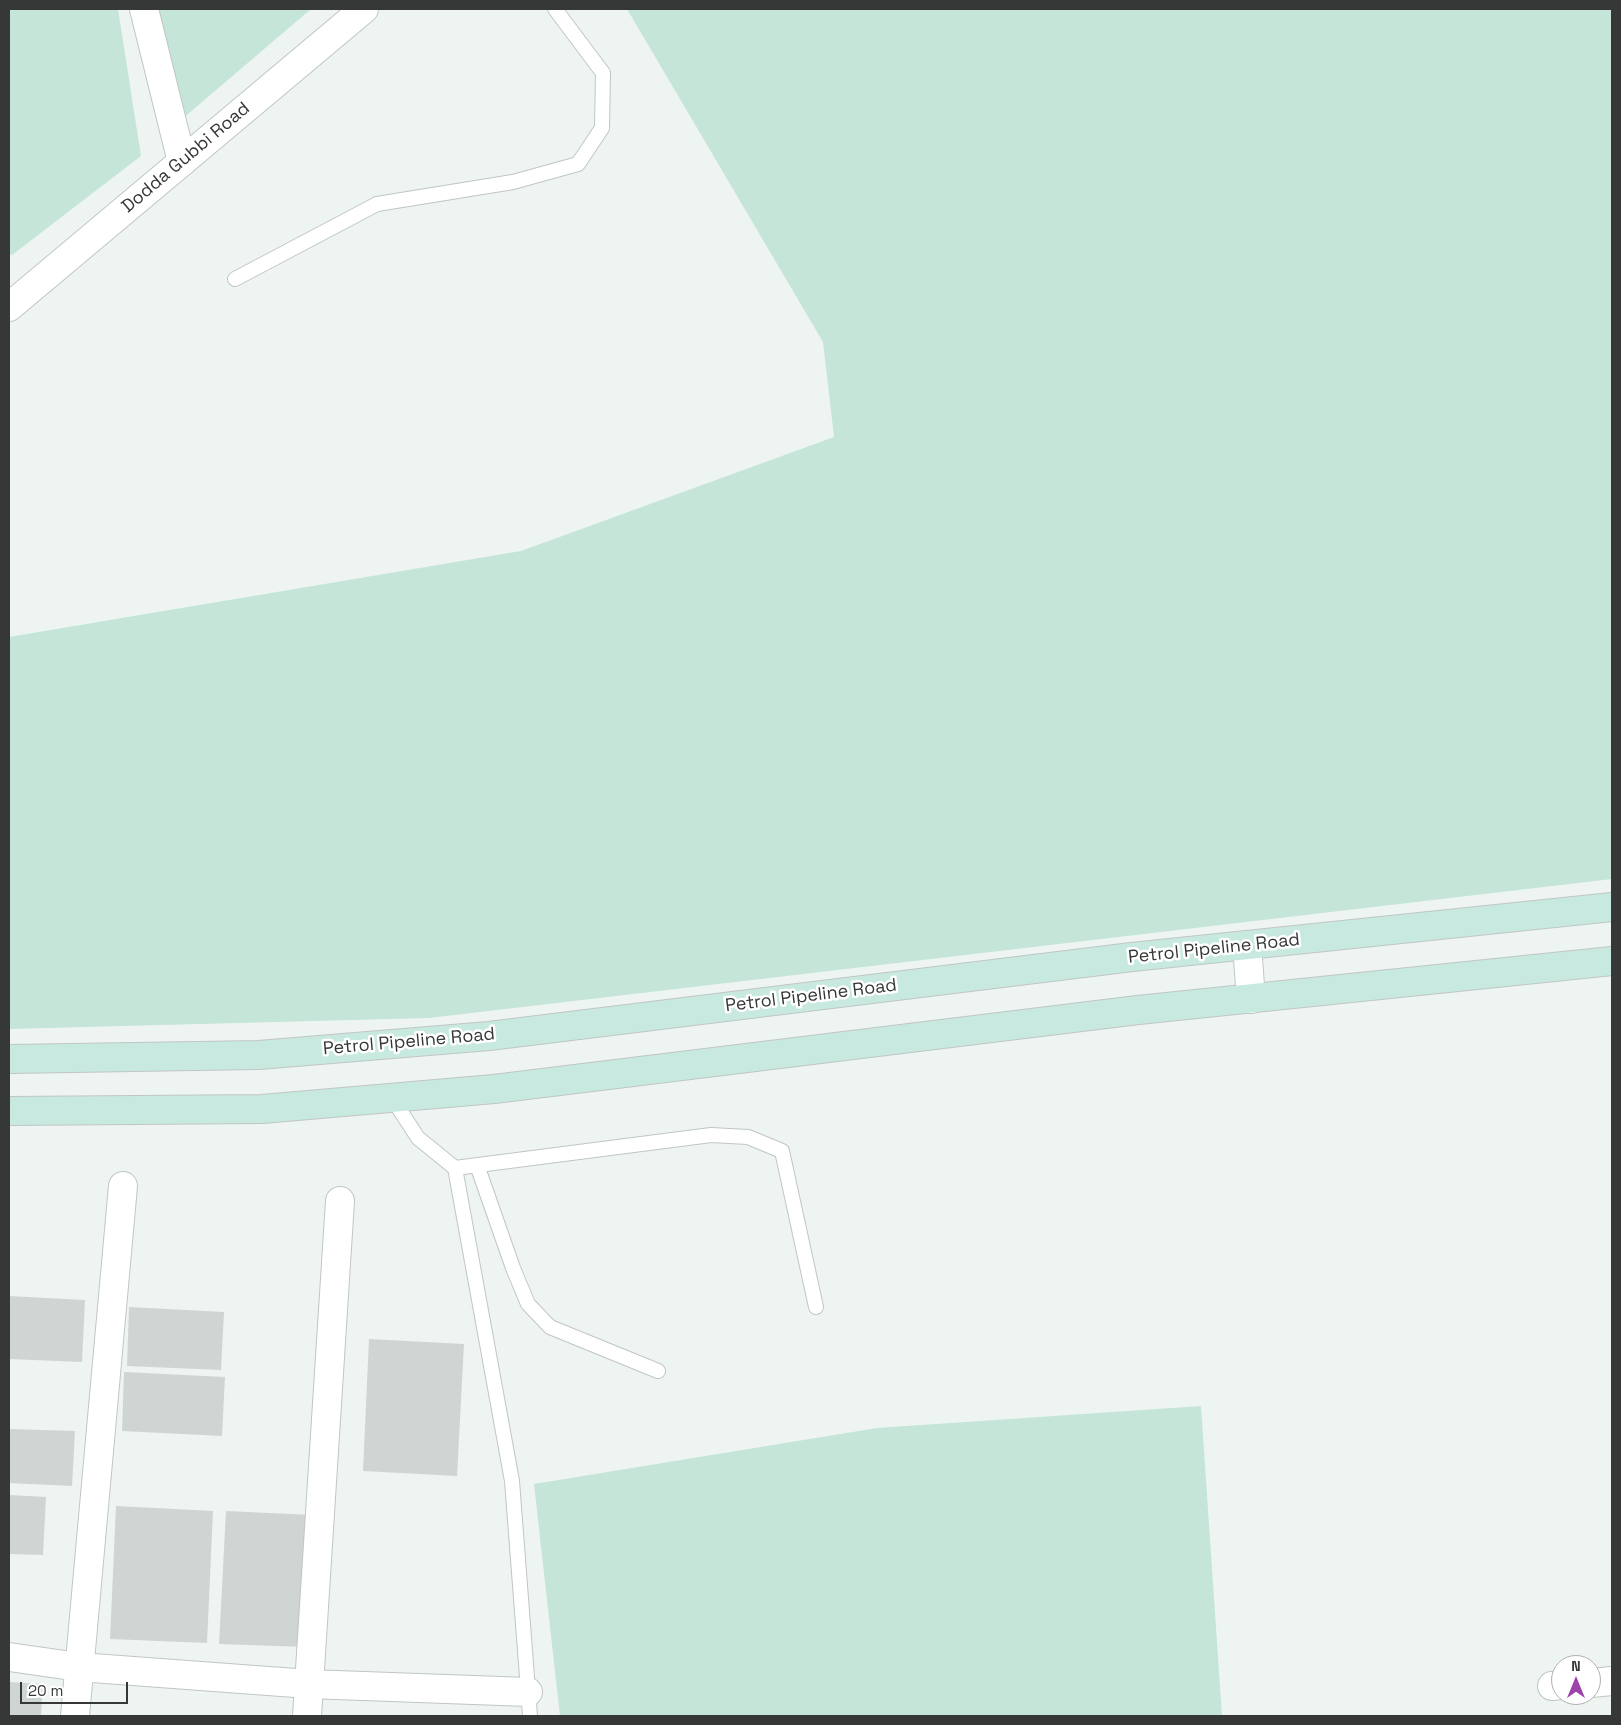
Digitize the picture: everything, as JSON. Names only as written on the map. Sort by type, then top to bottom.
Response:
[{"type":"main road","name":"Petrol Pipeline Road","points":[[9,1059],[259,1055],[489,1036],[1122,958],[1612,907]]},
{"type":"main road","points":[[9,1111],[262,1108],[504,1088],[1138,1010],[1612,961]]},
{"type":"street","points":[[144,9],[182,162]]},
{"type":"street","name":"Dodda Gubbi Road","points":[[9,307],[364,9]]},
{"type":"street","points":[[1247,945],[1251,999]]},
{"type":"street","points":[[75,1716],[123,1186]]},
{"type":"street","points":[[307,1716],[340,1201]]},
{"type":"street","points":[[9,1657],[79,1667],[309,1684],[529,1704]]},
{"type":"lane","points":[[235,279],[377,204],[513,182],[578,164],[602,128],[603,73],[555,9]]},
{"type":"lane","points":[[392,1098],[418,1138],[455,1168],[512,1480],[529,1704]]},
{"type":"lane","points":[[455,1168],[711,1135],[748,1137],[782,1151],[816,1307]]},
{"type":"lane","points":[[477,1165],[513,1268],[528,1304],[550,1327],[658,1371]]},
{"type":"green space","points":[[9,9],[118,9],[141,156],[12,255],[9,254]]},
{"type":"green space","points":[[159,9],[311,9],[181,120]]},
{"type":"green space","points":[[627,9],[1612,9],[1612,879],[429,1018],[9,1029],[9,637],[521,551],[834,437],[823,342]]},
{"type":"green space","points":[[1201,1406],[1222,1716],[560,1716],[534,1484],[877,1428]]},
{"type":"building","points":[[9,1296],[85,1300],[82,1362],[9,1359]]},
{"type":"building","points":[[129,1307],[224,1312],[221,1370],[127,1366]]},
{"type":"building","points":[[369,1339],[464,1344],[457,1476],[363,1471]]},
{"type":"building","points":[[124,1372],[225,1377],[222,1436],[122,1431]]},
{"type":"building","points":[[9,1429],[75,1431],[72,1486],[9,1483]]},
{"type":"building","points":[[9,1495],[46,1497],[43,1555],[9,1554]]},
{"type":"building","points":[[116,1506],[213,1511],[207,1643],[110,1639]]},
{"type":"building","points":[[226,1511],[313,1515],[306,1647],[219,1644]]},
{"type":"building","points":[[9,1682],[43,1684],[41,1716],[9,1716]]}]
